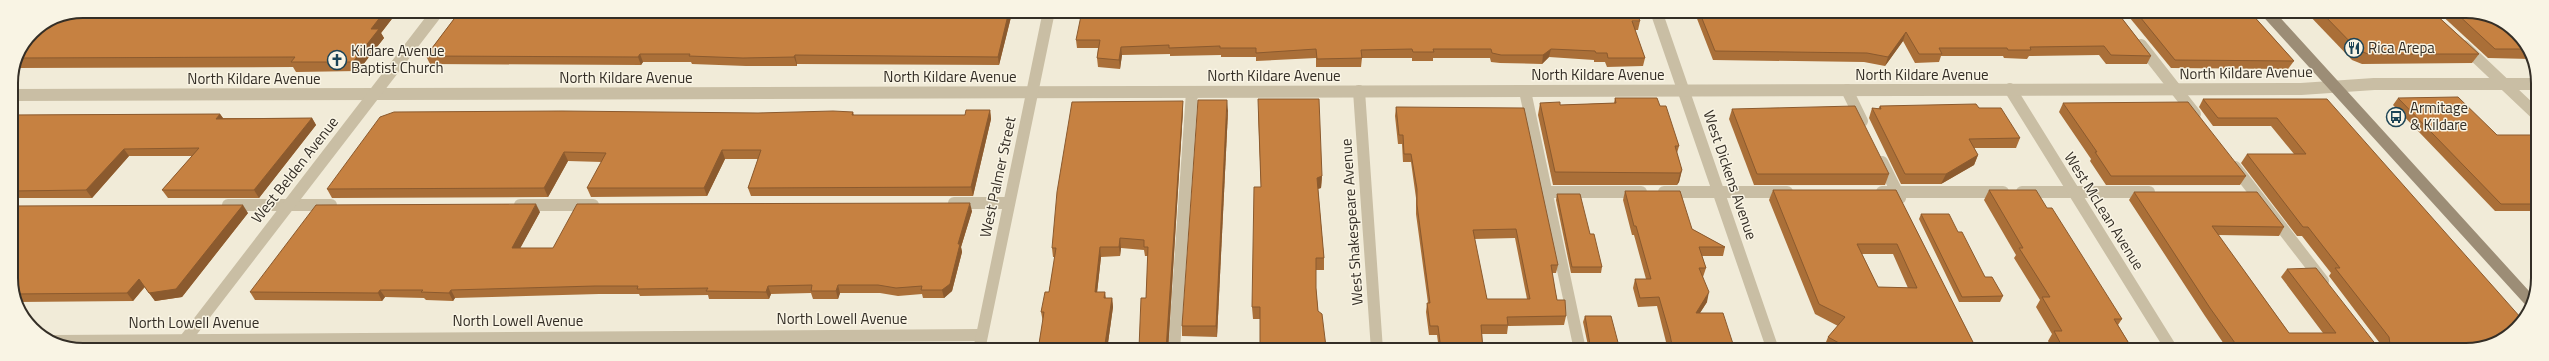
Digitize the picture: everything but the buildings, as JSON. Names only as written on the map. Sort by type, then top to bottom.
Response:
[{"type":"main road","points":[[2273,18],[2528,298]]},
{"type":"street","name":"West Belden Avenue","points":[[184,343],[433,18]]},
{"type":"street","name":"West Palmer Street","points":[[980,343],[1048,18]]},
{"type":"street","name":"West Dickens Avenue","points":[[1658,18],[1771,343]]},
{"type":"street","points":[[2134,35],[2202,124]]},
{"type":"street","points":[[2454,37],[2531,109]]},
{"type":"street","name":"North Kildare Avenue","points":[[18,95],[2175,89],[2531,84]]},
{"type":"street","name":"West McLean Avenue","points":[[2010,89],[2168,343]]},
{"type":"street","points":[[1846,90],[1869,135]]},
{"type":"street","name":"West Shakespeare Avenue","points":[[1359,91],[1377,343]]},
{"type":"street","points":[[1525,91],[1578,343]]},
{"type":"street","points":[[1174,343],[1192,92]]},
{"type":"street","points":[[1876,150],[1904,207]]},
{"type":"street","points":[[2226,155],[2332,293]]},
{"type":"street","points":[[1546,192],[1797,192]]},
{"type":"street","points":[[1866,192],[2160,192]]},
{"type":"street","points":[[2239,193],[2255,193]]},
{"type":"street","points":[[943,203],[1009,203]]},
{"type":"street","points":[[504,205],[608,204]]},
{"type":"street","points":[[217,206],[344,205]]},
{"type":"street","name":"North Lowell Avenue","points":[[360,343],[981,336]]},
{"type":"street","name":"North Lowell Avenue","points":[[71,342],[118,343]]},
{"type":"place","name":"Rica Arepa","points":[[2354,48]]},
{"type":"place","name":"Kildare Avenue Baptist Church","points":[[337,60]]},
{"type":"place","name":"Armitage & Kildare","points":[[2396,117]]}]
